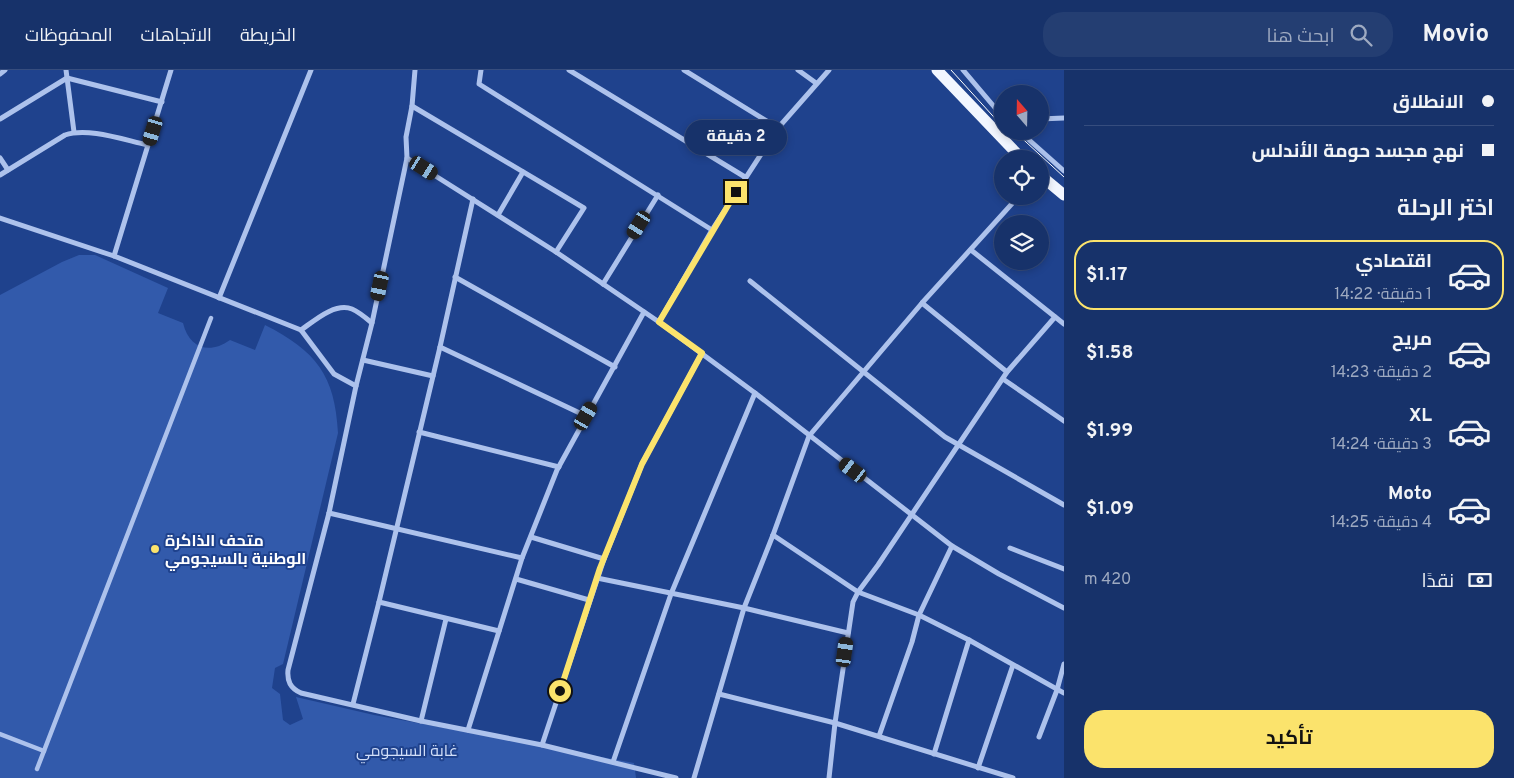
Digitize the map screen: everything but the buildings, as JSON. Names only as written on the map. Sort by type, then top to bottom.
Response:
[{"type":"main road","points":[[938,70],[1014,150]]},
{"type":"main road","points":[[1049,183],[1064,196]]},
{"type":"street","points":[[0,74],[6,70]]},
{"type":"street","points":[[66,70],[74,132]]},
{"type":"street","points":[[114,256],[171,70]]},
{"type":"street","points":[[219,298],[311,70]]},
{"type":"street","points":[[415,70],[412,106],[406,137],[407,158],[329,513],[288,670],[287,678],[289,684],[294,690],[421,721],[542,745],[676,778]]},
{"type":"street","points":[[481,70],[479,84],[712,230]]},
{"type":"street","points":[[569,70],[745,177]]},
{"type":"street","points":[[684,70],[778,128]]},
{"type":"street","points":[[798,70],[816,83]]},
{"type":"street","points":[[659,322],[712,230],[778,128],[829,70]]},
{"type":"street","points":[[963,70],[994,107]]},
{"type":"street","points":[[0,120],[67,78],[162,102]]},
{"type":"street","points":[[412,106],[584,208],[556,252]]},
{"type":"street","points":[[1049,119],[1064,118]]},
{"type":"street","points":[[0,174],[65,135],[74,132],[90,133],[148,145]]},
{"type":"street","points":[[1029,140],[1064,171]]},
{"type":"street","points":[[0,158],[8,170]]},
{"type":"street","points":[[407,158],[556,252],[659,322],[755,393],[952,546],[999,574],[1064,608]]},
{"type":"street","points":[[498,215],[523,172]]},
{"type":"street","points":[[603,284],[658,196]]},
{"type":"street","points":[[353,704],[420,432],[473,199]]},
{"type":"street","points":[[694,778],[744,608],[809,436],[922,303],[1011,205]]},
{"type":"street","points":[[0,218],[114,256],[301,330],[334,374],[356,386]]},
{"type":"street","points":[[970,250],[1064,324]]},
{"type":"street","points":[[455,277],[615,367]]},
{"type":"street","points":[[750,281],[945,437],[1064,505]]},
{"type":"street","points":[[922,303],[1007,372]]},
{"type":"street","points":[[301,330],[333,310],[346,307],[353,309],[372,323]]},
{"type":"street","points":[[468,730],[522,558],[559,467],[644,312]]},
{"type":"street","points":[[830,778],[835,724],[853,602],[1002,379],[1054,317]]},
{"type":"street","points":[[37,769],[211,318]]},
{"type":"street","points":[[440,347],[586,416]]},
{"type":"street","points":[[542,745],[589,600],[642,464],[702,353]]},
{"type":"street","points":[[363,360],[433,376]]},
{"type":"street","points":[[1002,379],[1064,421]]},
{"type":"street","points":[[613,762],[671,594],[755,393]]},
{"type":"street","points":[[420,432],[559,467]]},
{"type":"street","points":[[329,513],[522,558]]},
{"type":"street","points":[[773,535],[858,592],[919,615],[1064,693]]},
{"type":"street","points":[[531,537],[604,559]]},
{"type":"street","points":[[879,736],[912,642],[919,615],[952,546]]},
{"type":"street","points":[[1010,548],[1064,569]]},
{"type":"street","points":[[597,578],[744,608],[848,633]]},
{"type":"street","points":[[516,579],[589,600]]},
{"type":"street","points":[[379,602],[499,631]]},
{"type":"street","points":[[421,721],[446,619]]},
{"type":"street","points":[[934,754],[968,640]]},
{"type":"street","points":[[1039,737],[1057,690],[1064,664]]},
{"type":"street","points":[[978,768],[1013,665]]},
{"type":"street","points":[[718,694],[879,736],[978,768],[992,775],[1013,778]]},
{"type":"street","points":[[0,734],[44,751]]},
{"type":"green space","name":"متحف الذاكرة الوطنية بالسيجومي","points":[[79,255],[95,255],[168,288],[158,313],[183,323],[186,332],[195,343],[207,348],[222,345],[230,340],[255,350],[265,325],[298,345],[310,355],[320,367],[327,380],[336,413],[338,433],[283,664],[275,668],[272,688],[280,694],[283,720],[290,725],[303,719],[296,697],[374,715],[634,763],[636,778],[0,778],[0,295]]},
{"type":"tram line","points":[[951,70],[994,117]]},
{"type":"tram line","points":[[1024,140],[1064,177]]},
{"type":"place","name":"متحف الذاكرة الوطنية بالسيجومي","points":[[155,549]]},
{"type":"route","points":[[560,691],[600,568],[642,464],[702,353],[659,322],[736,192]]},
{"type":"park label","name":"غابة السيجومي","points":[[407,750]]}]
